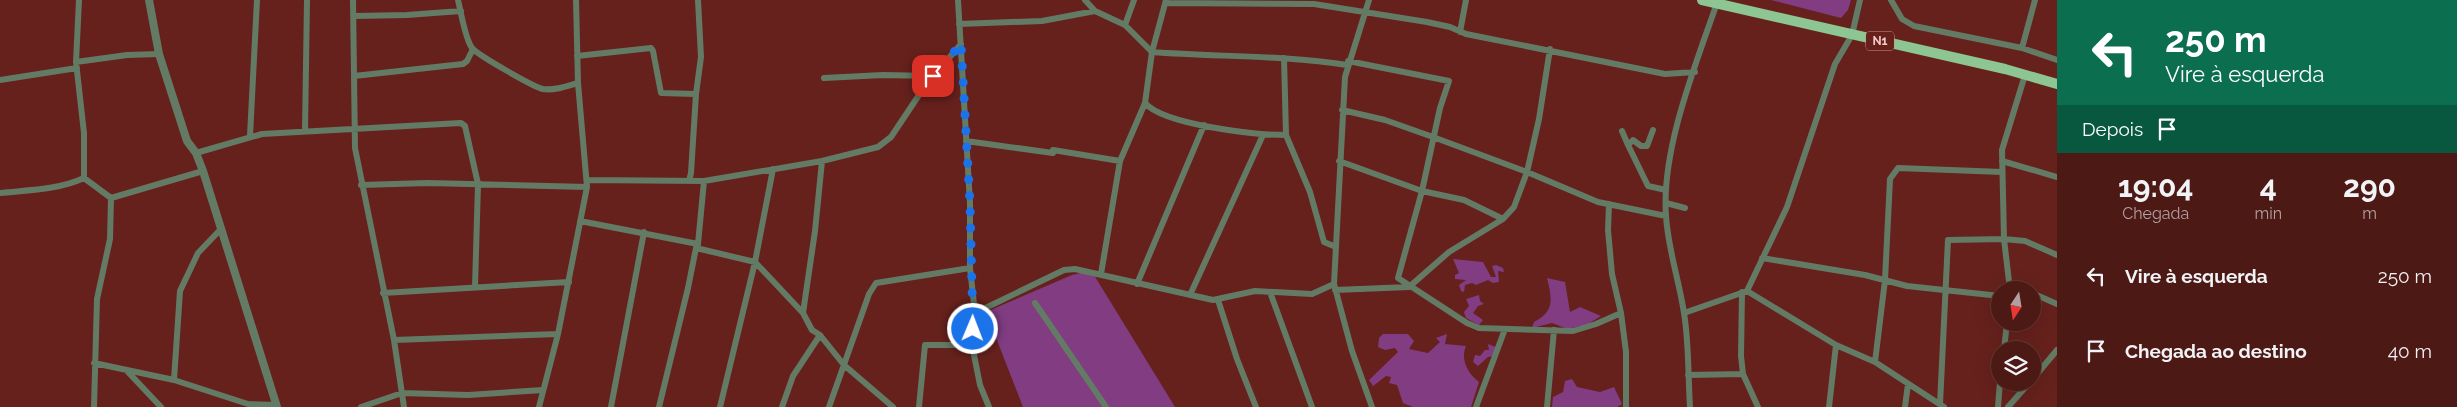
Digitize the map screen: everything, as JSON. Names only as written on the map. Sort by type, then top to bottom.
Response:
[{"type":"highway","name":"N1","points":[[1702,0],[1718,2],[2057,84]]},
{"type":"street","points":[[78,0],[76,65],[84,133],[84,178]]},
{"type":"street","points":[[94,363],[128,372],[174,380],[248,404],[277,406],[220,230],[203,171],[196,153],[186,142],[159,54],[149,0]]},
{"type":"street","points":[[250,136],[257,0]]},
{"type":"street","points":[[305,131],[307,0]]},
{"type":"street","points":[[353,0],[353,128],[361,185],[394,340],[404,407]]},
{"type":"street","points":[[458,0],[473,49],[534,86],[554,89],[578,83]]},
{"type":"street","points":[[539,407],[558,334],[587,187],[578,83],[576,0]]},
{"type":"street","points":[[689,181],[692,173],[696,94],[701,57],[698,0]]},
{"type":"street","points":[[958,0],[970,203],[970,268],[975,313],[972,345],[980,385],[990,407]]},
{"type":"street","points":[[1085,0],[1095,11],[1125,25],[1152,52],[1348,63],[1449,81],[1398,278],[1409,287],[1467,323],[1479,328],[1583,329],[1621,313]]},
{"type":"street","points":[[1125,25],[1134,0]]},
{"type":"street","points":[[1368,0],[1348,63],[1342,110],[1335,287],[1352,351],[1372,407]]},
{"type":"street","points":[[1460,32],[1466,0]]},
{"type":"street","points":[[1758,407],[1743,374],[1741,356],[1744,292],[1787,207],[1836,64],[1852,35],[1860,0]]},
{"type":"street","points":[[1890,0],[1902,18],[1914,26],[2022,48],[2057,60]]},
{"type":"street","points":[[2022,48],[2034,0]]},
{"type":"street","points":[[1102,274],[1120,161],[1145,103],[1152,52],[1166,1],[1306,4],[1427,22],[1450,27],[1460,32],[1665,74],[1695,72]]},
{"type":"street","points":[[1690,407],[1684,313],[1675,278],[1666,216],[1666,190],[1672,143],[1718,2]]},
{"type":"street","points":[[354,16],[461,11]]},
{"type":"street","points":[[959,24],[1042,21],[1095,11]]},
{"type":"street","points":[[587,180],[704,181],[822,161],[886,143],[933,76],[961,44]]},
{"type":"street","points":[[577,56],[651,48],[660,93],[696,94]]},
{"type":"street","points":[[354,76],[463,64],[467,61],[473,49]]},
{"type":"street","points":[[975,313],[1064,270],[1075,268],[1190,296],[1218,300],[1254,292],[1303,295],[1335,287],[1409,287],[1449,252],[1503,219],[1514,207],[1527,172],[1539,118],[1550,49]]},
{"type":"street","points":[[0,80],[127,55],[159,54]]},
{"type":"street","points":[[1284,58],[1286,135],[1310,192],[1324,242],[1336,247]]},
{"type":"street","points":[[824,78],[891,75],[933,76]]},
{"type":"street","points":[[2009,281],[2004,239],[2002,161],[2005,138],[2025,75]]},
{"type":"street","points":[[1145,103],[1159,114],[1204,125],[1263,135],[1286,135]]},
{"type":"street","points":[[1342,110],[1385,120],[1433,137],[1527,172],[1598,202],[1666,216]]},
{"type":"street","points":[[196,153],[250,136],[353,128],[461,123],[465,126],[478,184],[475,287]]},
{"type":"street","points":[[1137,284],[1204,125]]},
{"type":"street","points":[[1628,145],[1633,140],[1642,146],[1646,146],[1653,130]]},
{"type":"street","points":[[1622,131],[1648,186],[1666,190]]},
{"type":"street","points":[[1190,296],[1263,135]]},
{"type":"street","points":[[966,141],[1053,153],[1053,150],[1120,161]]},
{"type":"street","points":[[803,314],[822,161]]},
{"type":"street","points":[[1339,161],[1422,191],[1464,200],[1503,219]]},
{"type":"street","points":[[2002,161],[2057,177]]},
{"type":"street","points":[[1875,362],[1885,280],[1890,179],[1898,168],[2002,172]]},
{"type":"street","points":[[720,407],[755,262],[773,169]]},
{"type":"street","points":[[111,198],[203,171]]},
{"type":"street","points":[[0,193],[45,189],[73,183],[84,178]]},
{"type":"street","points":[[84,178],[111,198]]},
{"type":"street","points":[[659,407],[697,246],[704,181]]},
{"type":"street","points":[[361,185],[478,184],[587,187]]},
{"type":"street","points":[[94,407],[94,363],[98,299],[110,239],[111,198]]},
{"type":"street","points":[[1666,203],[1685,208]]},
{"type":"street","points":[[1609,204],[1612,274],[1621,313],[1626,352],[1626,407]]},
{"type":"street","points":[[580,221],[644,232],[755,262],[803,314],[809,326],[820,335],[844,365],[893,407]]},
{"type":"street","points":[[174,380],[180,291],[198,253],[220,230]]},
{"type":"street","points":[[610,407],[644,232]]},
{"type":"street","points":[[1942,406],[1948,240],[2004,239],[2025,241],[2057,255]]},
{"type":"street","points":[[1762,258],[1946,292],[1991,295]]},
{"type":"street","points":[[828,407],[869,294],[876,283],[970,268]]},
{"type":"street","points":[[383,293],[568,282]]},
{"type":"street","points":[[1270,292],[1312,407]]},
{"type":"street","points":[[1684,313],[1744,292],[1836,345],[1875,362],[1942,406]]},
{"type":"street","points":[[2041,298],[2057,304]]},
{"type":"street","points":[[1218,300],[1237,359],[1256,407]]},
{"type":"street","points":[[1035,303],[1106,407]]},
{"type":"street","points":[[1476,407],[1504,329]]},
{"type":"street","points":[[1547,407],[1554,330]]},
{"type":"street","points":[[394,340],[558,334]]},
{"type":"street","points":[[782,407],[793,376],[820,335]]},
{"type":"street","points":[[919,407],[925,345],[972,345]]},
{"type":"street","points":[[1829,407],[1836,345]]},
{"type":"street","points":[[2041,369],[2057,350]]},
{"type":"street","points":[[128,372],[161,407]]},
{"type":"street","points":[[1688,375],[1743,374]]},
{"type":"street","points":[[1905,407],[1908,384]]},
{"type":"street","points":[[361,407],[402,393],[468,394],[543,390]]},
{"type":"street","points":[[1998,407],[1999,391]]},
{"type":"street","points":[[2008,407],[2022,391]]},
{"type":"shaded area","points":[[1771,0],[1851,0],[1848,10],[1841,18]]},
{"type":"shaded area","points":[[1453,259],[1483,262],[1491,277],[1496,277],[1492,266],[1496,265],[1503,268],[1504,272],[1498,271],[1499,282],[1493,283],[1488,280],[1476,285],[1472,283],[1465,285],[1464,292],[1461,291],[1459,285],[1466,280],[1455,279],[1455,275],[1459,273]]},
{"type":"shaded area","points":[[1085,272],[1094,275],[1175,407],[1023,407],[986,312],[1072,275]]},
{"type":"shaded area","points":[[1547,278],[1565,282],[1570,312],[1580,307],[1601,316],[1588,324],[1568,329],[1552,323],[1532,328],[1534,322],[1541,318],[1549,309],[1551,298]]},
{"type":"shaded area","points":[[1479,295],[1480,301],[1484,304],[1478,306],[1473,313],[1483,320],[1479,325],[1466,318],[1464,312],[1469,306],[1466,299]]},
{"type":"shaded area","points":[[1383,334],[1408,334],[1414,341],[1409,349],[1428,353],[1440,342],[1436,338],[1447,334],[1445,344],[1466,346],[1464,356],[1466,366],[1471,375],[1479,382],[1471,407],[1413,407],[1403,403],[1397,385],[1389,383],[1391,377],[1386,376],[1373,386],[1369,380],[1398,352],[1395,348],[1385,350],[1378,347],[1379,338]]},
{"type":"shaded area","points":[[1488,344],[1496,347],[1494,356],[1488,357],[1478,366],[1473,362],[1475,355],[1480,356],[1485,350],[1489,350]]},
{"type":"shaded area","points":[[1572,379],[1577,387],[1600,392],[1614,387],[1622,404],[1617,407],[1552,407],[1553,397],[1563,392],[1565,381]]},
{"type":"route","points":[[933,76],[961,44],[970,203],[970,268],[975,313],[973,329]]}]
